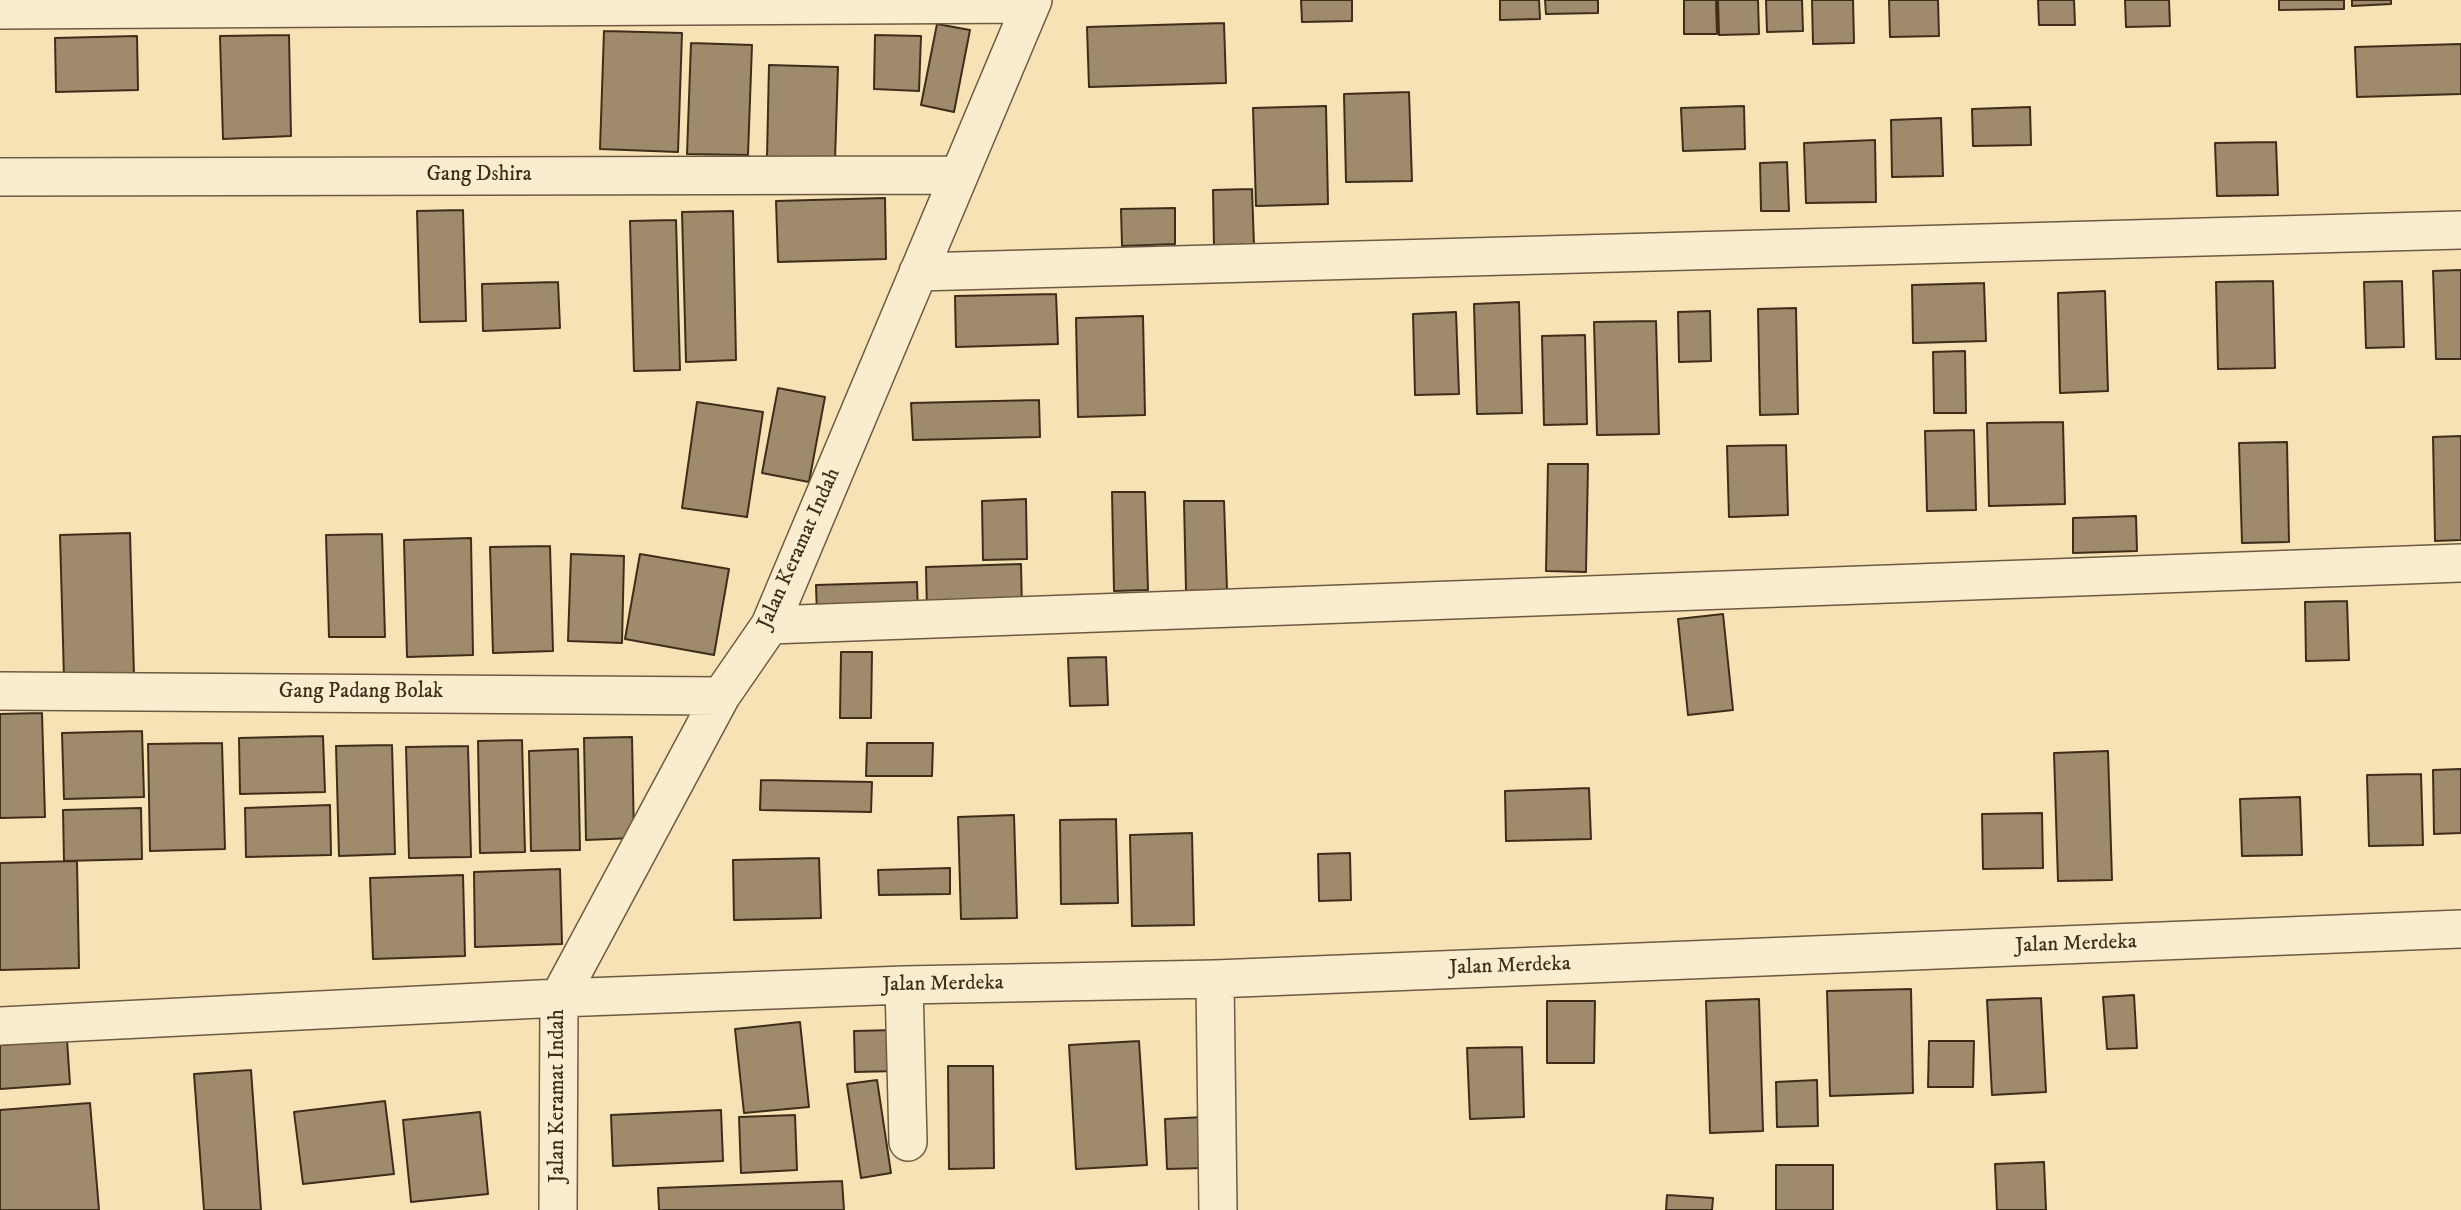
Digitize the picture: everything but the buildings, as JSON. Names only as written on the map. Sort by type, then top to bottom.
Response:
[{"type":"street","points":[[0,10],[575,3],[1032,2]]},
{"type":"street","name":"Jalan Keramat Indah","points":[[558,1210],[559,998],[721,696],[770,625],[1032,2]]},
{"type":"street","name":"Gang Dshira","points":[[0,177],[958,175]]},
{"type":"street","points":[[918,272],[2461,230]]},
{"type":"street","points":[[770,625],[2461,563]]},
{"type":"street","name":"Gang Padang Bolak","points":[[0,691],[721,696]]},
{"type":"street","name":"Jalan Merdeka","points":[[0,1026],[559,998],[904,985],[1215,979],[2461,929]]},
{"type":"street","points":[[1215,979],[1218,1210]]},
{"type":"street","points":[[904,985],[908,1142]]}]
